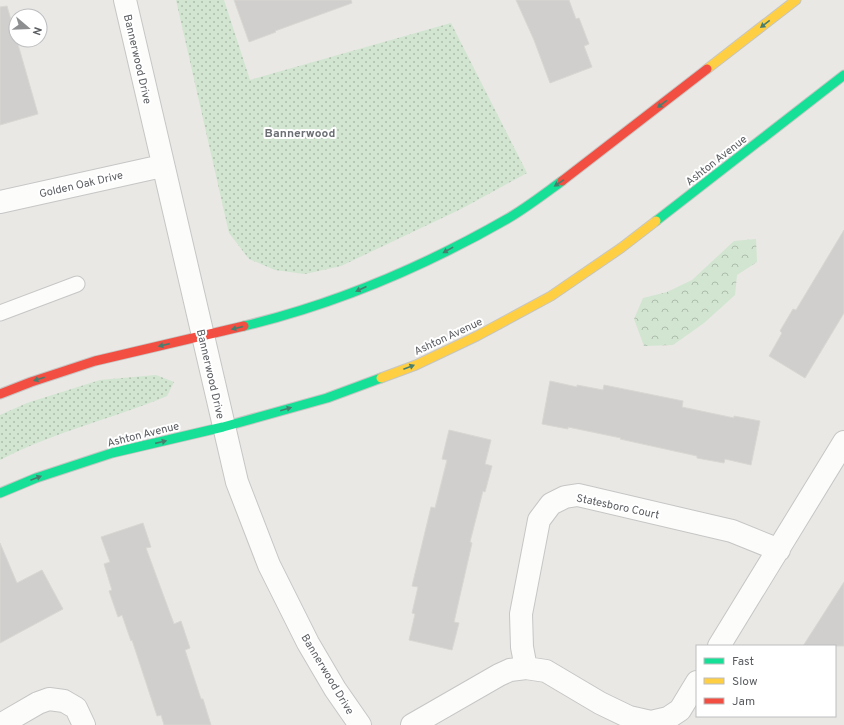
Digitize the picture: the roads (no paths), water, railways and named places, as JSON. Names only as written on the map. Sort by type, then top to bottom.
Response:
[{"type":"main road","points":[[0,394],[95,361],[269,320],[354,292],[440,255],[508,218],[572,174],[796,0]]},
{"type":"main road","name":"Ashton Avenue","points":[[0,493],[36,478],[112,453],[224,428],[327,398],[416,364],[477,336],[551,296],[621,248],[844,75]]},
{"type":"street","name":"Bannerwood Drive","points":[[125,0],[236,482],[269,565],[308,643],[335,689],[360,725]]},
{"type":"street","name":"Golden Oak Drive","points":[[0,202],[162,166]]},
{"type":"street","points":[[720,645],[844,442]]},
{"type":"street","name":"Statesboro Court","points":[[526,668],[522,647],[520,614],[539,520],[551,504],[565,497],[578,495],[732,531],[779,550]]},
{"type":"street","points":[[412,725],[510,670],[526,668],[546,671],[600,703],[629,717],[652,722],[668,718],[680,710],[696,684]]},
{"type":"street","points":[[0,725],[38,703],[49,699],[64,701],[76,708],[84,725]]},
{"type":"lane","points":[[0,313],[77,284]]},
{"type":"district","name":"Bannerwood","points":[[300,133]]}]
